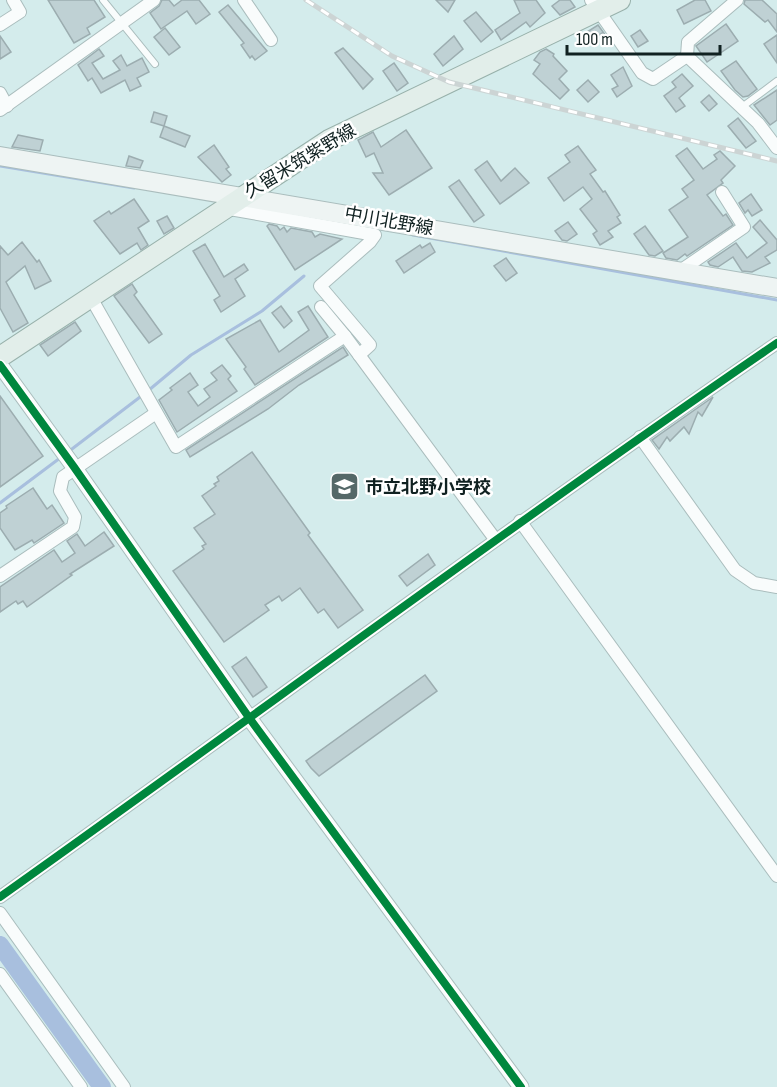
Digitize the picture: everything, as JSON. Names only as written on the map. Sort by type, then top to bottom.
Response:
[{"type":"main road","name":"久留米筑紫野線","points":[[0,357],[328,140],[595,5],[621,0]]},
{"type":"main road","name":"中川北野線","points":[[0,156],[230,203],[680,271],[777,288]]},
{"type":"street","points":[[0,25],[20,12],[13,0]]},
{"type":"street","points":[[0,93],[3,108],[154,0]]},
{"type":"street","points":[[244,0],[271,40]]},
{"type":"street","points":[[687,56],[688,42],[737,0]]},
{"type":"street","points":[[595,5],[630,59],[642,73],[653,79],[687,56]]},
{"type":"street","points":[[687,56],[758,123],[777,148]]},
{"type":"street","points":[[680,271],[744,228],[722,192]]},
{"type":"street","points":[[230,203],[375,234],[370,242],[320,286],[370,345],[359,355]]},
{"type":"street","points":[[90,296],[176,447],[345,336]]},
{"type":"street","points":[[321,307],[495,539]]},
{"type":"street","points":[[0,897],[250,719],[495,539],[777,343]]},
{"type":"street","points":[[0,365],[250,719],[521,1087]]},
{"type":"street","points":[[0,576],[73,527],[75,518],[60,491],[63,477],[74,467],[156,413]]},
{"type":"street","points":[[640,437],[735,570],[754,583],[777,587]]},
{"type":"street","points":[[520,522],[777,876]]},
{"type":"street","points":[[0,913],[124,1087]]},
{"type":"street","points":[[0,974],[81,1087]]},
{"type":"lane","points":[[103,0],[155,64]]},
{"type":"lane","points":[[742,107],[777,81]]},
{"type":"building","points":[[48,0],[94,0],[105,17],[87,28],[90,34],[74,43]]},
{"type":"building","points":[[162,0],[169,0],[174,6],[182,0],[199,0],[210,14],[196,24],[187,11],[161,29],[150,13],[159,6]]},
{"type":"building","points":[[436,0],[455,0],[448,12]]},
{"type":"building","points":[[514,0],[536,0],[545,13],[530,27],[526,22],[501,40],[495,30],[520,13]]},
{"type":"building","points":[[560,0],[570,0],[575,7],[560,15],[552,6]]},
{"type":"building","points":[[695,0],[705,0],[711,11],[684,24],[677,10]]},
{"type":"building","points":[[745,0],[762,0],[777,14],[777,32],[768,20],[765,22],[744,4]]},
{"type":"building","points":[[228,5],[267,51],[255,60],[252,56],[250,58],[241,45],[244,43],[219,12]]},
{"type":"building","points":[[476,12],[493,32],[481,42],[464,21]]},
{"type":"building","points":[[726,24],[738,41],[707,62],[696,46]]},
{"type":"building","points":[[598,25],[606,36],[605,38],[602,33],[592,40],[587,32]]},
{"type":"building","points":[[165,28],[180,47],[169,55],[154,37]]},
{"type":"building","points":[[640,30],[648,41],[638,47],[631,36]]},
{"type":"building","points":[[777,35],[777,63],[764,44]]},
{"type":"building","points":[[0,36],[11,52],[0,59]]},
{"type":"building","points":[[454,36],[463,49],[443,66],[434,54]]},
{"type":"building","points":[[343,48],[373,79],[363,89],[335,53]]},
{"type":"building","points":[[99,49],[104,56],[92,63],[103,79],[120,70],[113,61],[121,55],[127,66],[142,58],[149,72],[137,78],[141,86],[130,91],[125,80],[101,93],[92,78],[88,81],[78,65]]},
{"type":"building","points":[[546,49],[554,54],[553,56],[567,71],[559,79],[569,90],[560,99],[533,74],[540,64],[534,60],[540,52]]},
{"type":"building","points":[[736,61],[757,89],[748,96],[743,97],[735,90],[721,71]]},
{"type":"building","points":[[394,63],[408,83],[397,91],[383,71]]},
{"type":"building","points":[[623,67],[632,86],[617,97],[612,89],[618,86],[611,75]]},
{"type":"building","points":[[682,74],[693,86],[679,98],[685,106],[676,112],[664,96],[676,87],[672,82]]},
{"type":"building","points":[[588,80],[599,92],[588,102],[577,90]]},
{"type":"building","points":[[777,90],[777,120],[770,125],[754,105]]},
{"type":"building","points":[[709,95],[717,104],[709,111],[701,102]]},
{"type":"building","points":[[154,112],[167,116],[164,126],[151,122]]},
{"type":"building","points":[[738,118],[756,141],[746,148],[728,126]]},
{"type":"building","points":[[164,126],[190,136],[185,147],[160,137]]},
{"type":"building","points":[[406,130],[432,168],[389,195],[373,173],[383,173],[374,153],[366,157],[358,140],[373,132],[381,147]]},
{"type":"building","points":[[18,135],[43,140],[40,151],[12,147]]},
{"type":"building","points":[[214,145],[229,167],[226,169],[231,175],[222,182],[198,157]]},
{"type":"building","points":[[578,146],[596,170],[590,174],[603,192],[605,191],[620,215],[617,217],[621,223],[608,231],[613,237],[600,245],[593,234],[597,231],[580,209],[592,199],[583,187],[564,201],[548,178],[570,162],[565,155]]},
{"type":"building","points":[[687,148],[703,169],[717,159],[714,155],[720,151],[735,166],[721,180],[723,183],[707,195],[723,216],[726,214],[733,225],[687,256],[685,254],[677,260],[666,258],[663,253],[688,237],[669,210],[688,197],[682,189],[694,180],[676,156]]},
{"type":"building","points":[[129,156],[143,161],[140,168],[126,166]]},
{"type":"building","points":[[487,161],[501,181],[515,168],[529,183],[500,204],[475,170]]},
{"type":"building","points":[[459,180],[484,215],[474,222],[449,187]]},
{"type":"building","points":[[751,194],[762,210],[752,216],[748,210],[745,213],[739,203]]},
{"type":"building","points":[[134,199],[149,221],[138,228],[148,245],[141,250],[137,243],[120,254],[94,221],[109,211],[111,214]]},
{"type":"building","points":[[167,216],[174,228],[164,234],[157,221]]},
{"type":"building","points":[[760,220],[777,240],[777,250],[765,257],[770,263],[752,272],[742,271],[733,257],[718,267],[710,265],[708,262],[736,243],[747,258],[767,243],[753,227]]},
{"type":"building","points":[[568,222],[577,234],[567,241],[562,240],[555,231]]},
{"type":"building","points":[[269,224],[277,226],[280,230],[284,227],[287,232],[291,228],[312,232],[315,237],[320,234],[342,239],[295,270],[267,226]]},
{"type":"building","points":[[645,226],[663,251],[655,256],[649,255],[634,234]]},
{"type":"building","points":[[22,242],[37,262],[39,260],[51,281],[35,289],[25,266],[6,282],[28,323],[13,332],[0,308],[0,246],[8,255]]},
{"type":"building","points":[[430,243],[435,252],[404,273],[396,261],[420,245],[422,248]]},
{"type":"building","points":[[205,244],[224,277],[244,264],[248,270],[235,279],[245,296],[221,312],[214,300],[220,296],[193,251]]},
{"type":"building","points":[[506,258],[517,273],[506,281],[494,266]]},
{"type":"building","points":[[132,284],[137,292],[134,295],[162,334],[149,343],[114,296]]},
{"type":"building","points":[[281,306],[292,321],[284,328],[272,313]]},
{"type":"building","points":[[308,306],[328,337],[255,385],[244,369],[246,367],[226,339],[260,320],[279,352],[309,330],[298,312]]},
{"type":"building","points":[[75,322],[81,331],[48,356],[40,345]]},
{"type":"building","points":[[343,347],[348,355],[299,385],[268,409],[190,457],[186,450]]},
{"type":"building","points":[[222,365],[231,376],[228,379],[237,391],[177,432],[159,400],[172,390],[170,388],[190,373],[198,385],[188,392],[198,406],[210,397],[204,389],[217,380],[211,373]]},
{"type":"building","points":[[0,396],[43,456],[0,487]]},
{"type":"building","points":[[713,397],[702,416],[698,412],[689,434],[684,427],[670,441],[667,437],[659,449],[652,440]]},
{"type":"building","points":[[252,452],[310,533],[308,535],[363,610],[338,628],[324,609],[318,613],[300,588],[282,601],[279,596],[265,605],[269,610],[224,642],[173,571],[204,549],[202,546],[206,544],[194,528],[215,514],[202,496],[216,486],[214,484],[219,481],[217,477]]},
{"type":"building","points":[[33,488],[47,509],[52,505],[64,523],[34,543],[32,540],[15,550],[0,528],[0,513],[7,508],[6,506]]},
{"type":"building","points":[[104,532],[114,546],[70,574],[72,575],[27,607],[23,601],[18,604],[16,601],[0,612],[0,587],[54,550],[62,562],[75,553],[67,541],[77,534],[85,546]]},
{"type":"building","points":[[428,554],[435,565],[407,586],[399,576]]},
{"type":"building","points":[[246,657],[267,687],[253,697],[232,667]]},
{"type":"building","points":[[425,675],[437,691],[319,776],[311,768],[306,761]]},
{"type":"waterway","points":[[0,166],[134,188]]},
{"type":"waterway","points":[[413,235],[777,300]]},
{"type":"waterway","points":[[149,390],[191,355],[262,311],[304,276]]},
{"type":"waterway","points":[[68,452],[144,394]]},
{"type":"waterway","points":[[0,503],[60,458]]},
{"type":"waterway","points":[[0,945],[102,1087]]},
{"type":"railway","points":[[306,0],[392,56],[449,82],[777,161]]},
{"type":"cycle path","points":[[0,897],[484,549],[777,343]]},
{"type":"cycle path","points":[[0,365],[250,719],[521,1087]]},
{"type":"place","name":"市立北野小学校","points":[[344,487]]}]
